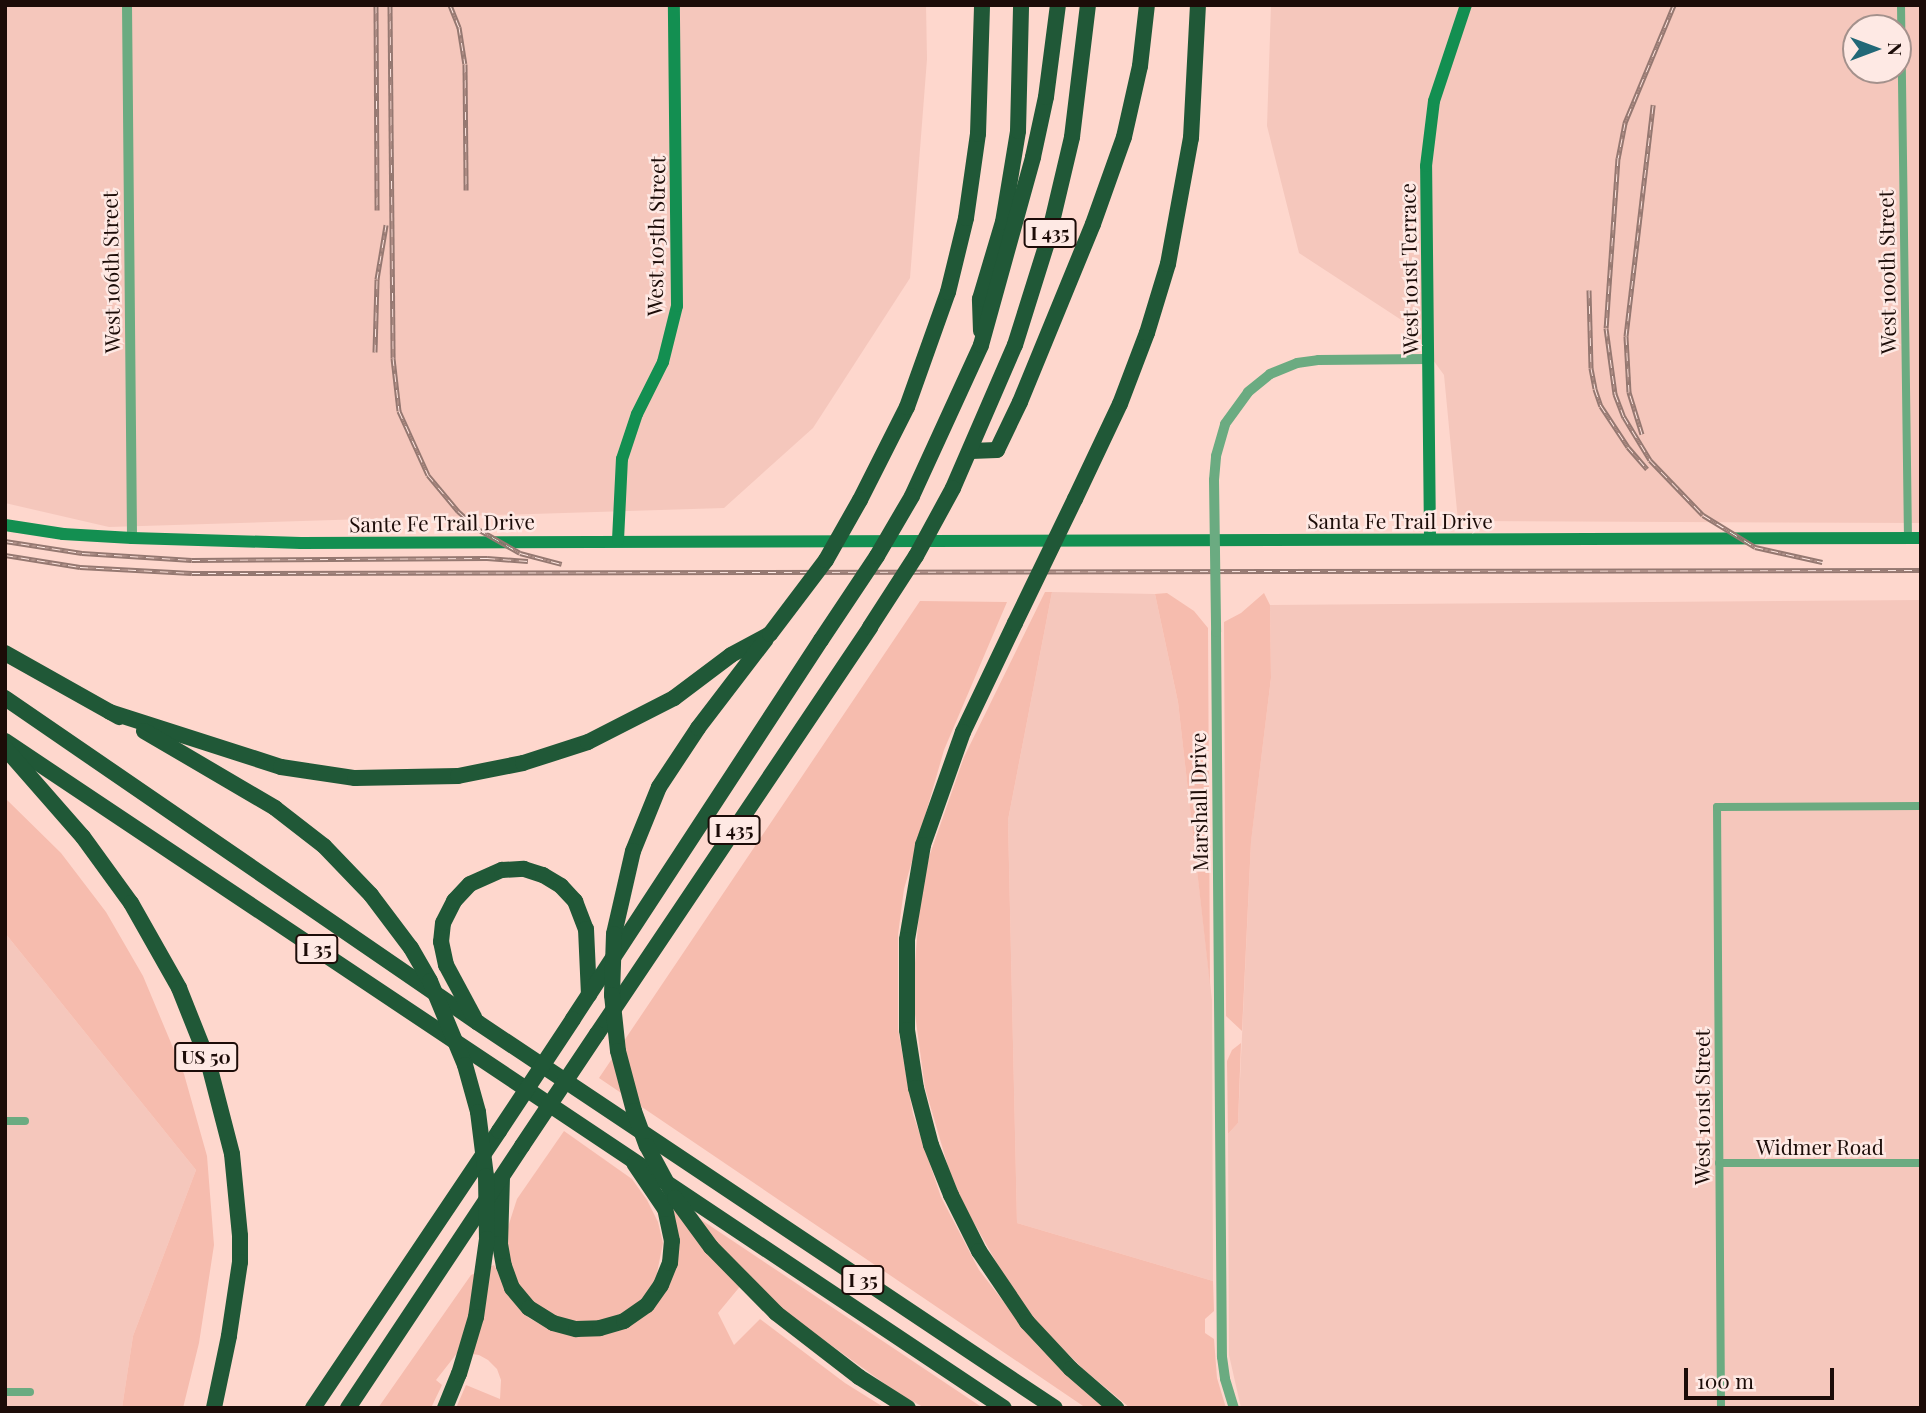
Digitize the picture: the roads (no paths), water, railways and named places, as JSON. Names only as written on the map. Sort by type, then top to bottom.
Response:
[{"type":"highway","points":[[908,1408],[859,1377],[776,1313],[711,1247],[675,1198],[638,1123],[618,1051],[612,995],[614,934],[633,851],[659,787],[698,729],[825,560],[860,500],[907,407],[948,292],[966,218],[978,134],[982,5]]},
{"type":"highway","points":[[981,345],[980,299],[1003,222],[1018,131],[1021,5]]},
{"type":"highway","name":"I 435","points":[[313,1408],[589,995],[877,556],[912,496],[981,345],[1033,158],[1046,97],[1058,5]]},
{"type":"highway","name":"I 435","points":[[348,1408],[899,584],[953,488],[1015,345],[1062,188],[1077,104],[1088,5]]},
{"type":"highway","points":[[971,451],[997,450],[1020,402],[1107,188],[1133,101],[1147,5]]},
{"type":"highway","points":[[1116,1408],[1071,1369],[1027,1322],[979,1251],[951,1195],[931,1144],[916,1088],[907,1030],[907,940],[923,845],[963,732],[1120,404],[1168,264],[1191,138],[1198,5]]},
{"type":"highway","points":[[110,712],[281,767],[365,779],[458,776],[523,763],[588,742],[674,698],[731,655],[770,634]]},
{"type":"highway","points":[[5,653],[275,808],[324,846],[371,895],[411,948],[430,981],[466,1065],[478,1112],[486,1176],[487,1239],[476,1317],[459,1374],[445,1408]]},
{"type":"highway","name":"I 35","points":[[5,698],[477,1022],[1055,1408]]},
{"type":"highway","name":"I 35","points":[[5,741],[1004,1408]]},
{"type":"highway","name":"US 50","points":[[5,748],[83,837],[131,903],[179,988],[208,1061],[232,1154],[240,1236],[240,1262],[229,1336],[214,1408]]},
{"type":"highway","points":[[477,1022],[446,965],[442,933],[447,912],[461,892],[492,872],[513,869],[542,875],[561,886],[575,901],[586,929],[589,995]]},
{"type":"highway","points":[[502,1177],[500,1244],[503,1266],[512,1288],[529,1308],[553,1324],[576,1329],[600,1328],[624,1321],[646,1305],[662,1285],[670,1263],[672,1241],[665,1209],[629,1157]]},
{"type":"main road","name":"West 105th Street","points":[[618,540],[622,458],[637,414],[663,362],[677,306],[674,5]]},
{"type":"main road","name":"West 101st Terrace","points":[[1430,538],[1429,135],[1442,73],[1466,5]]},
{"type":"main road","name":"Sante Fe Trail Drive","points":[[5,525],[63,534],[301,543],[880,541]]},
{"type":"main road","name":"Santa Fe Trail Drive","points":[[880,541],[1914,538]]},
{"type":"street","name":"West 106th Street","points":[[127,5],[132,538]]},
{"type":"street","name":"West 100th Street","points":[[1901,5],[1914,538]]},
{"type":"street","name":"Marshall Drive","points":[[1234,1408],[1225,1379],[1222,1343],[1214,480],[1216,456],[1225,424],[1248,392],[1270,374],[1297,363],[1318,360],[1428,359]]},
{"type":"street","name":"West 101st Street","points":[[1721,1408],[1717,807],[1921,806]]},
{"type":"street","points":[[5,1121],[25,1121]]},
{"type":"street","name":"Widmer Road","points":[[1719,1163],[1921,1163]]},
{"type":"street","points":[[5,1392],[30,1392]]},
{"type":"railway","points":[[376,5],[377,210]]},
{"type":"railway","points":[[390,5],[393,358],[399,411],[428,475],[458,511],[478,529],[520,553],[562,564]]},
{"type":"railway","points":[[450,5],[459,27],[465,64],[466,190]]},
{"type":"railway","points":[[1674,5],[1625,123],[1618,158],[1606,328],[1615,394],[1624,417],[1650,460],[1703,515],[1755,547],[1822,562]]},
{"type":"railway","points":[[1642,434],[1629,392],[1626,336],[1653,105]]},
{"type":"railway","points":[[375,352],[377,279],[386,225]]},
{"type":"railway","points":[[1589,290],[1591,368],[1595,389],[1601,406],[1628,447],[1647,469]]},
{"type":"railway","points":[[5,541],[82,553],[192,560],[487,558],[528,561]]},
{"type":"railway","points":[[5,555],[80,567],[192,573],[1921,570]]}]
